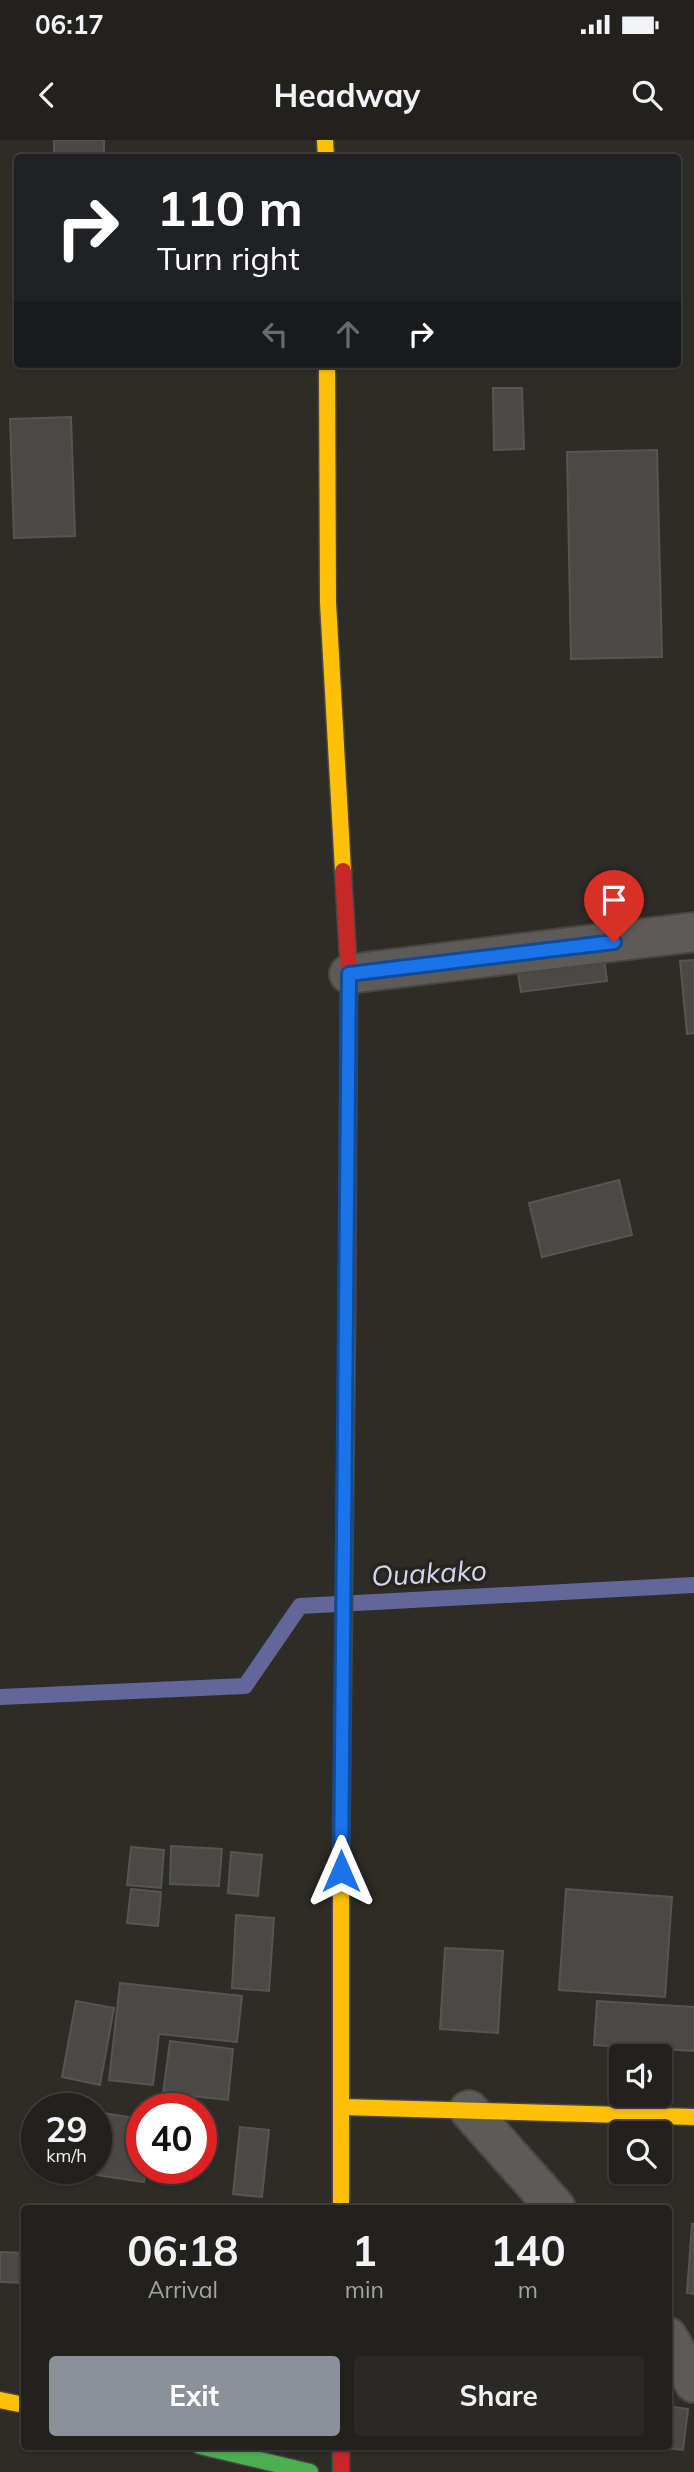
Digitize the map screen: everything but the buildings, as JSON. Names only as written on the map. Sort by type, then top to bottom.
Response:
[{"type":"street","points":[[327,368],[328,602],[349,974],[341,1766],[341,2205]]},
{"type":"street","points":[[349,974],[694,932]]},
{"type":"street","points":[[342,2107],[694,2117]]},
{"type":"street","points":[[469,2110],[553,2205]]},
{"type":"street","points":[[672,2344],[694,2384]]},
{"type":"street","points":[[0,2400],[21,2404]]},
{"type":"street","points":[[217,2450],[310,2472]]},
{"type":"street","points":[[341,2450],[341,2472]]},
{"type":"waterway","name":"Ouakako","points":[[0,1697],[245,1686],[300,1606],[694,1585]]},
{"type":"traffic: fast","points":[[341,1862],[347,1327]]},
{"type":"traffic: fast","points":[[217,2450],[310,2472]]},
{"type":"traffic: slow","points":[[325,140],[326,154]]},
{"type":"traffic: slow","points":[[327,368],[328,602],[343,871]]},
{"type":"traffic: slow","points":[[341,1862],[341,2205]]},
{"type":"traffic: slow","points":[[342,2107],[694,2117]]},
{"type":"traffic: slow","points":[[0,2400],[21,2404]]},
{"type":"traffic: jam","points":[[343,871],[349,974],[347,1327]]},
{"type":"traffic: jam","points":[[341,2450],[341,2472]]},
{"type":"route","points":[[341,1871],[349,974],[614,942]]}]
